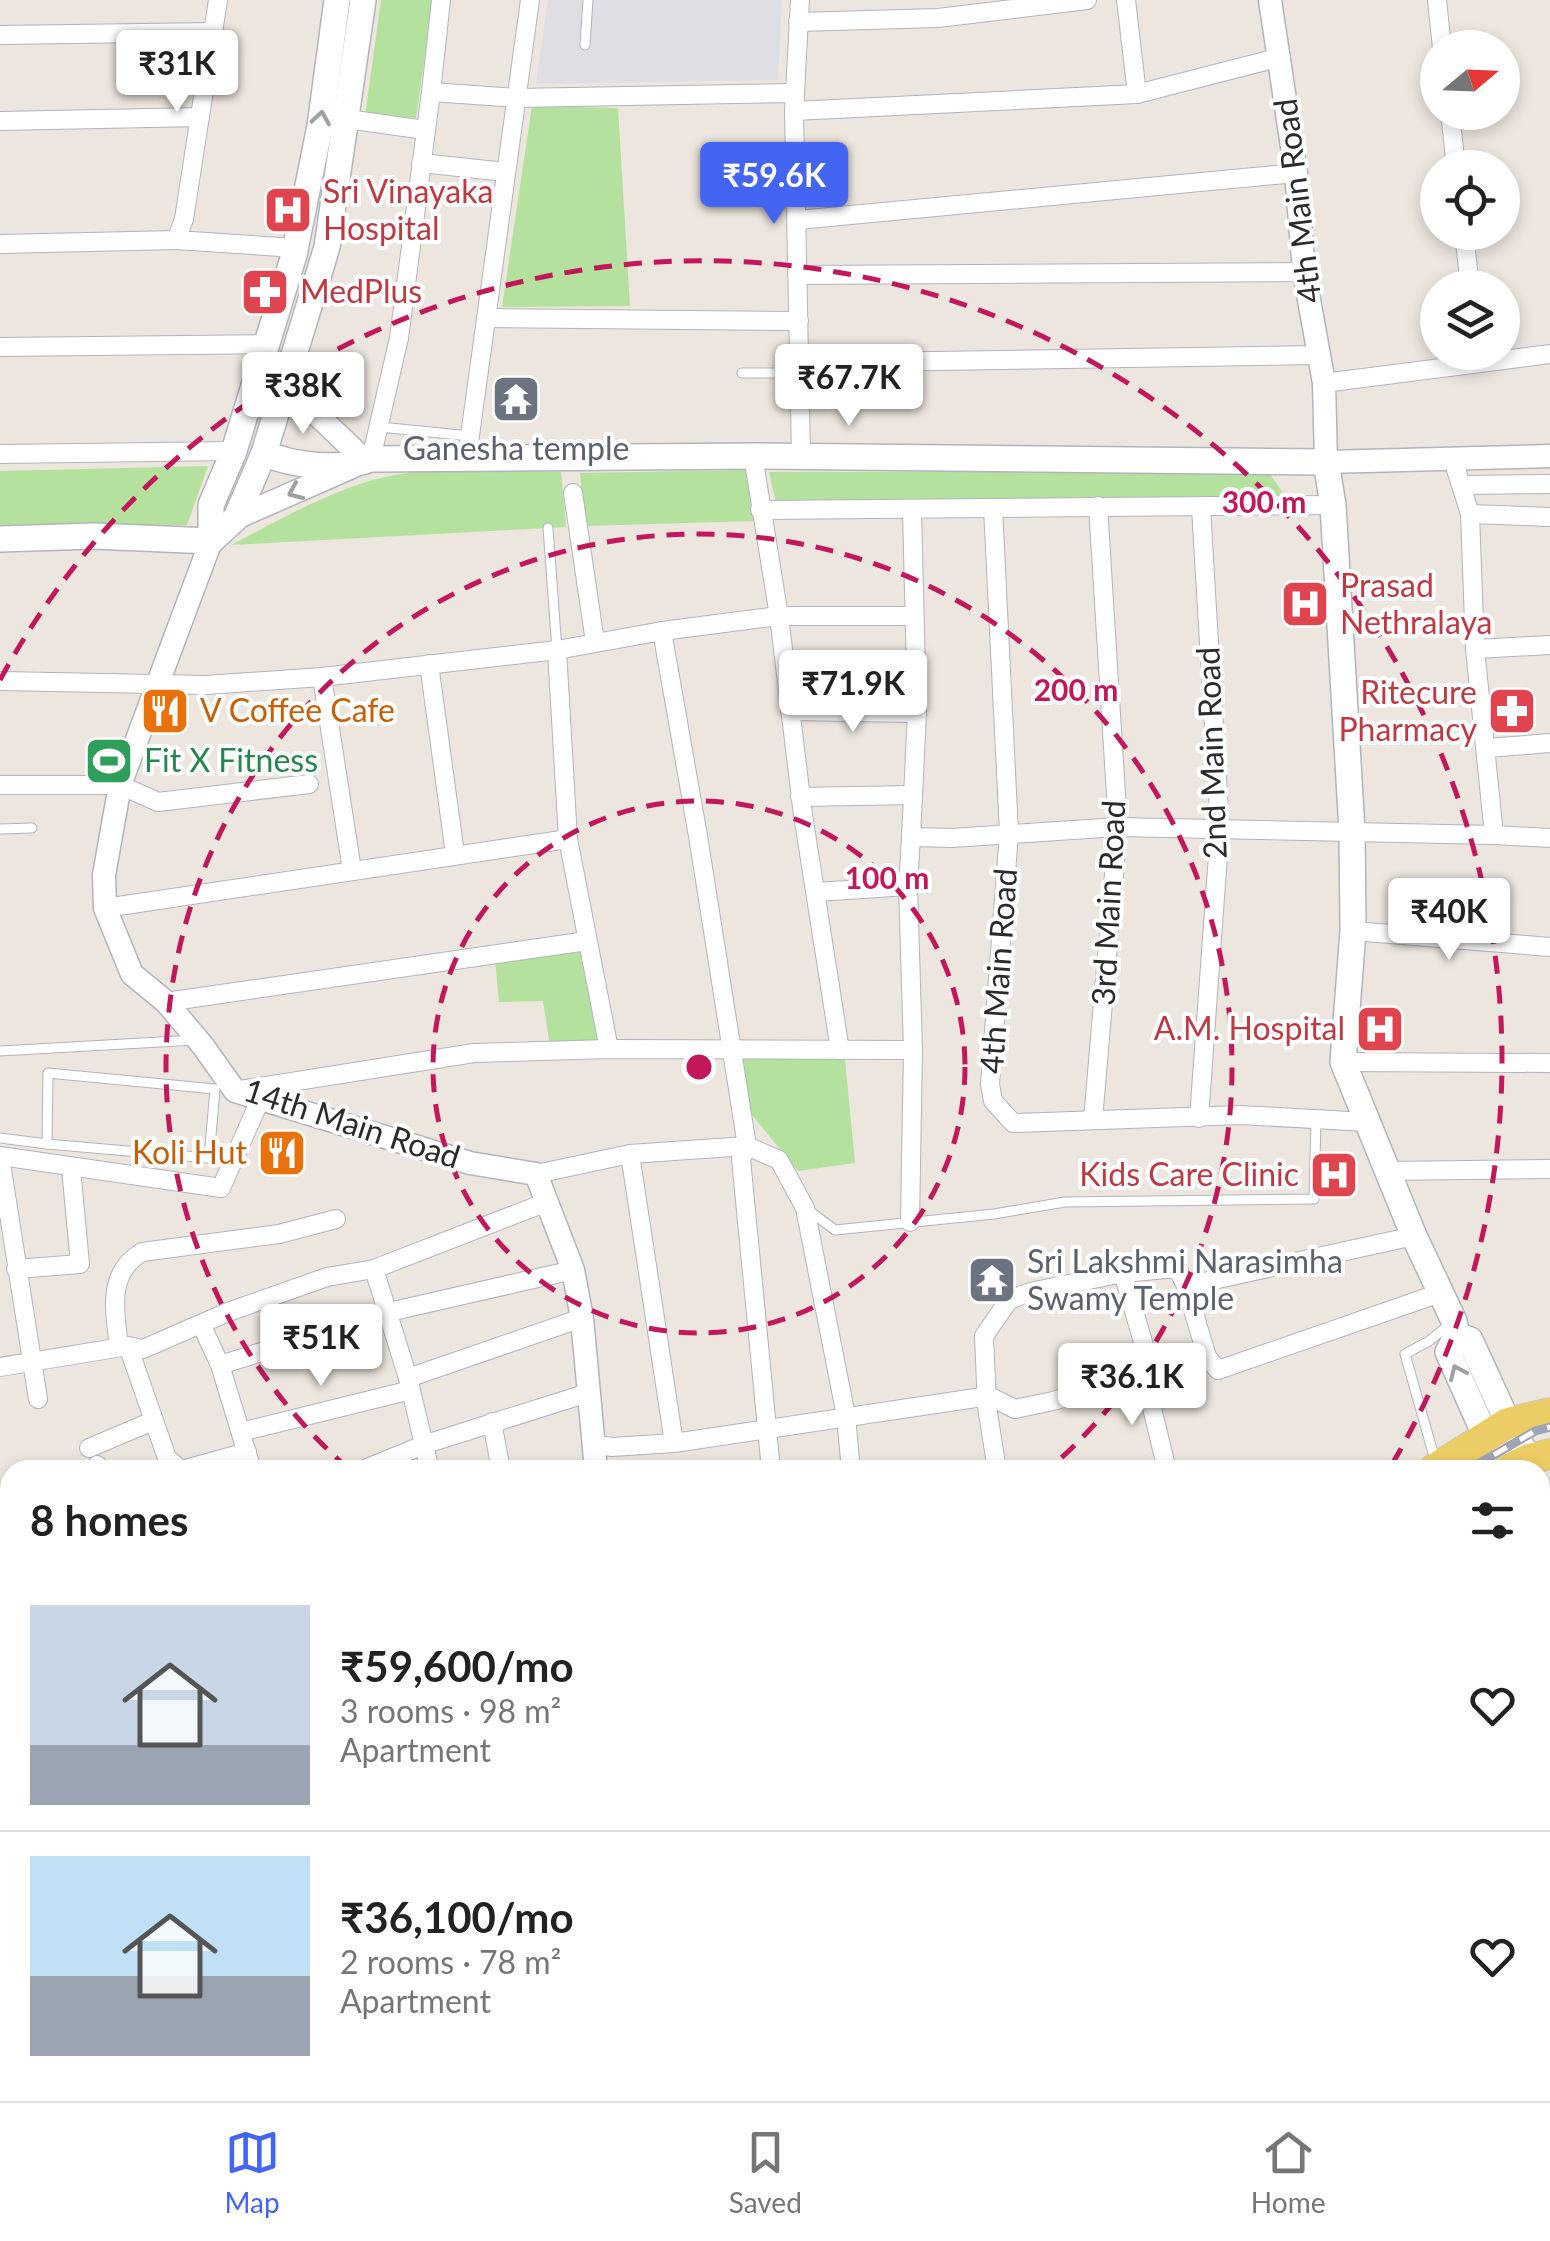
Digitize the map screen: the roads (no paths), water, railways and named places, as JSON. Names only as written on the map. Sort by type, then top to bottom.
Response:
[{"type":"main road","points":[[212,540],[211,505],[234,451],[296,248],[320,126],[338,0]]},
{"type":"main road","points":[[0,539],[94,536],[212,540],[236,518],[264,453],[327,247],[363,0]]},
{"type":"main road","points":[[234,451],[264,453],[284,448],[361,459],[468,447],[753,456],[1326,462],[1333,504],[1352,831],[1353,931],[1343,1062],[1456,1328],[1448,1352],[1496,1429],[1522,1460]]},
{"type":"main road","points":[[1449,1460],[1496,1429],[1550,1413]]},
{"type":"street","points":[[176,240],[184,219],[218,0]]},
{"type":"street","points":[[236,518],[361,459],[380,427],[399,338],[441,0]]},
{"type":"street","points":[[468,447],[530,0]]},
{"type":"street","points":[[800,0],[794,102],[802,456]]},
{"type":"street","points":[[798,22],[1088,0]]},
{"type":"street","points":[[1126,0],[1137,94]]},
{"type":"street","name":"4th Main Road","points":[[1270,0],[1296,173],[1304,272],[1324,384],[1326,462]]},
{"type":"street","points":[[1437,0],[1440,30]]},
{"type":"street","points":[[0,35],[214,32]]},
{"type":"street","points":[[431,92],[516,98],[794,102],[1137,94],[1281,57]]},
{"type":"street","points":[[0,121],[200,117]]},
{"type":"street","points":[[347,119],[426,130]]},
{"type":"street","points":[[421,163],[506,172]]},
{"type":"street","points":[[798,220],[1296,173]]},
{"type":"street","points":[[0,244],[176,240],[296,248]]},
{"type":"street","points":[[797,275],[1304,272]]},
{"type":"street","points":[[486,318],[799,320]]},
{"type":"street","points":[[0,347],[269,344]]},
{"type":"street","points":[[1520,355],[1550,354]]},
{"type":"street","points":[[800,368],[1319,356]]},
{"type":"street","points":[[1324,384],[1420,367]]},
{"type":"street","points":[[286,384],[361,459]]},
{"type":"street","points":[[0,454],[234,451]]},
{"type":"street","points":[[753,456],[840,1050]]},
{"type":"street","points":[[1326,462],[1550,456]]},
{"type":"street","points":[[1454,460],[1470,514],[1476,649],[1494,835]]},
{"type":"street","points":[[1461,485],[1546,484],[1547,517],[1470,514]]},
{"type":"street","points":[[573,493],[595,642]]},
{"type":"street","points":[[760,510],[1333,504]]},
{"type":"street","name":"3rd Main Road","points":[[1093,1120],[1118,827],[1098,506]]},
{"type":"street","name":"4th Main Road","points":[[992,508],[1009,833],[990,1084],[993,1101],[1014,1123],[1241,1115],[1367,1122]]},
{"type":"street","name":"2nd Main Road","points":[[1198,1118],[1220,828],[1200,508]]},
{"type":"street","points":[[910,1222],[913,1050],[908,886],[917,712],[912,510]]},
{"type":"street","name":"14th Main Road","points":[[212,540],[120,785],[104,875],[105,908],[132,974],[166,1002],[235,1091],[470,1163],[536,1174]]},
{"type":"street","points":[[0,681],[206,685],[322,677],[557,650],[779,616],[913,616]]},
{"type":"street","points":[[662,631],[747,1146],[741,1158],[770,1460]]},
{"type":"street","points":[[1476,649],[1550,645]]},
{"type":"street","points":[[557,650],[568,839],[609,1050]]},
{"type":"street","points":[[429,664],[455,854]]},
{"type":"street","points":[[322,677],[352,870]]},
{"type":"street","points":[[790,712],[917,712]]},
{"type":"street","points":[[1488,748],[1550,743]]},
{"type":"street","points":[[0,785],[120,785],[158,802],[308,784]]},
{"type":"street","points":[[800,796],[914,796]]},
{"type":"street","points":[[911,837],[1118,827],[1550,838]]},
{"type":"street","points":[[105,908],[568,839]]},
{"type":"street","points":[[818,892],[908,886]]},
{"type":"street","points":[[1353,931],[1550,947]]},
{"type":"street","points":[[166,1002],[587,941]]},
{"type":"street","points":[[235,1091],[474,1053],[913,1050]]},
{"type":"street","points":[[1343,1062],[1550,1063]]},
{"type":"street","points":[[38,1399],[0,1156],[221,1188],[261,1098]]},
{"type":"street","points":[[595,1460],[582,1318],[573,1270],[536,1174],[630,1154],[747,1146],[779,1160],[806,1208],[846,1416],[850,1460]]},
{"type":"street","points":[[630,1154],[674,1443]]},
{"type":"street","points":[[16,1269],[80,1264],[71,1168]]},
{"type":"street","points":[[1387,1170],[1550,1169]]},
{"type":"street","points":[[0,1367],[124,1347],[143,1349],[228,1312],[327,1278],[374,1268],[547,1202]]},
{"type":"street","points":[[170,1460],[124,1347],[114,1304],[119,1277],[127,1262],[142,1252],[279,1234],[336,1219]]},
{"type":"street","points":[[1186,1286],[1414,1236]]},
{"type":"street","points":[[374,1268],[428,1460]]},
{"type":"street","points":[[995,1460],[987,1408],[984,1336],[1008,1300],[1123,1272],[1177,1268],[1206,1357],[1218,1370],[1440,1293]]},
{"type":"street","points":[[220,1365],[388,1312],[573,1270]]},
{"type":"street","points":[[1123,1272],[1165,1460]]},
{"type":"street","points":[[241,1432],[410,1384],[582,1318]]},
{"type":"street","points":[[202,1326],[220,1365],[250,1460]]},
{"type":"street","points":[[593,1444],[612,1447],[674,1443],[989,1396],[1015,1409],[1206,1357]]},
{"type":"street","points":[[389,1460],[426,1444],[588,1393]]},
{"type":"street","points":[[96,1460],[153,1421]]},
{"type":"street","points":[[492,1422],[499,1460]]},
{"type":"lane","points":[[584,45],[588,0]]},
{"type":"lane","points":[[742,373],[800,368]]},
{"type":"lane","points":[[380,427],[468,447]]},
{"type":"lane","points":[[548,528],[557,650]]},
{"type":"lane","points":[[0,829],[32,828]]},
{"type":"lane","points":[[0,1052],[197,1039]]},
{"type":"lane","points":[[48,1144],[48,1073],[215,1089],[209,1158]]},
{"type":"lane","points":[[806,1208],[835,1230],[994,1214],[1065,1202],[1314,1199],[1316,1118]]},
{"type":"lane","points":[[0,1138],[234,1160]]},
{"type":"lane","points":[[1433,1460],[1405,1354],[1456,1328]]},
{"type":"railway","points":[[1485,1460],[1535,1431],[1550,1427]]},
{"type":"place","name":"Sri Vinayaka Hospital","points":[[288,210]]},
{"type":"place","name":"MedPlus","points":[[265,292]]},
{"type":"place","name":"Ganesha temple","points":[[516,399]]},
{"type":"place","name":"Prasad Nethralaya","points":[[1305,604]]},
{"type":"place","name":"V Coffee Cafe","points":[[165,711]]},
{"type":"place","name":"Ritecure Pharmacy","points":[[1512,711]]},
{"type":"place","name":"Fit X Fitness","points":[[109,761]]},
{"type":"place","name":"A.M. Hospital","points":[[1380,1029]]},
{"type":"place","name":"Koli Hut","points":[[282,1153]]},
{"type":"place","name":"Kids Care Clinic","points":[[1334,1175]]},
{"type":"place","name":"Sri Lakshmi Narasimha Swamy Temple","points":[[992,1280]]}]
